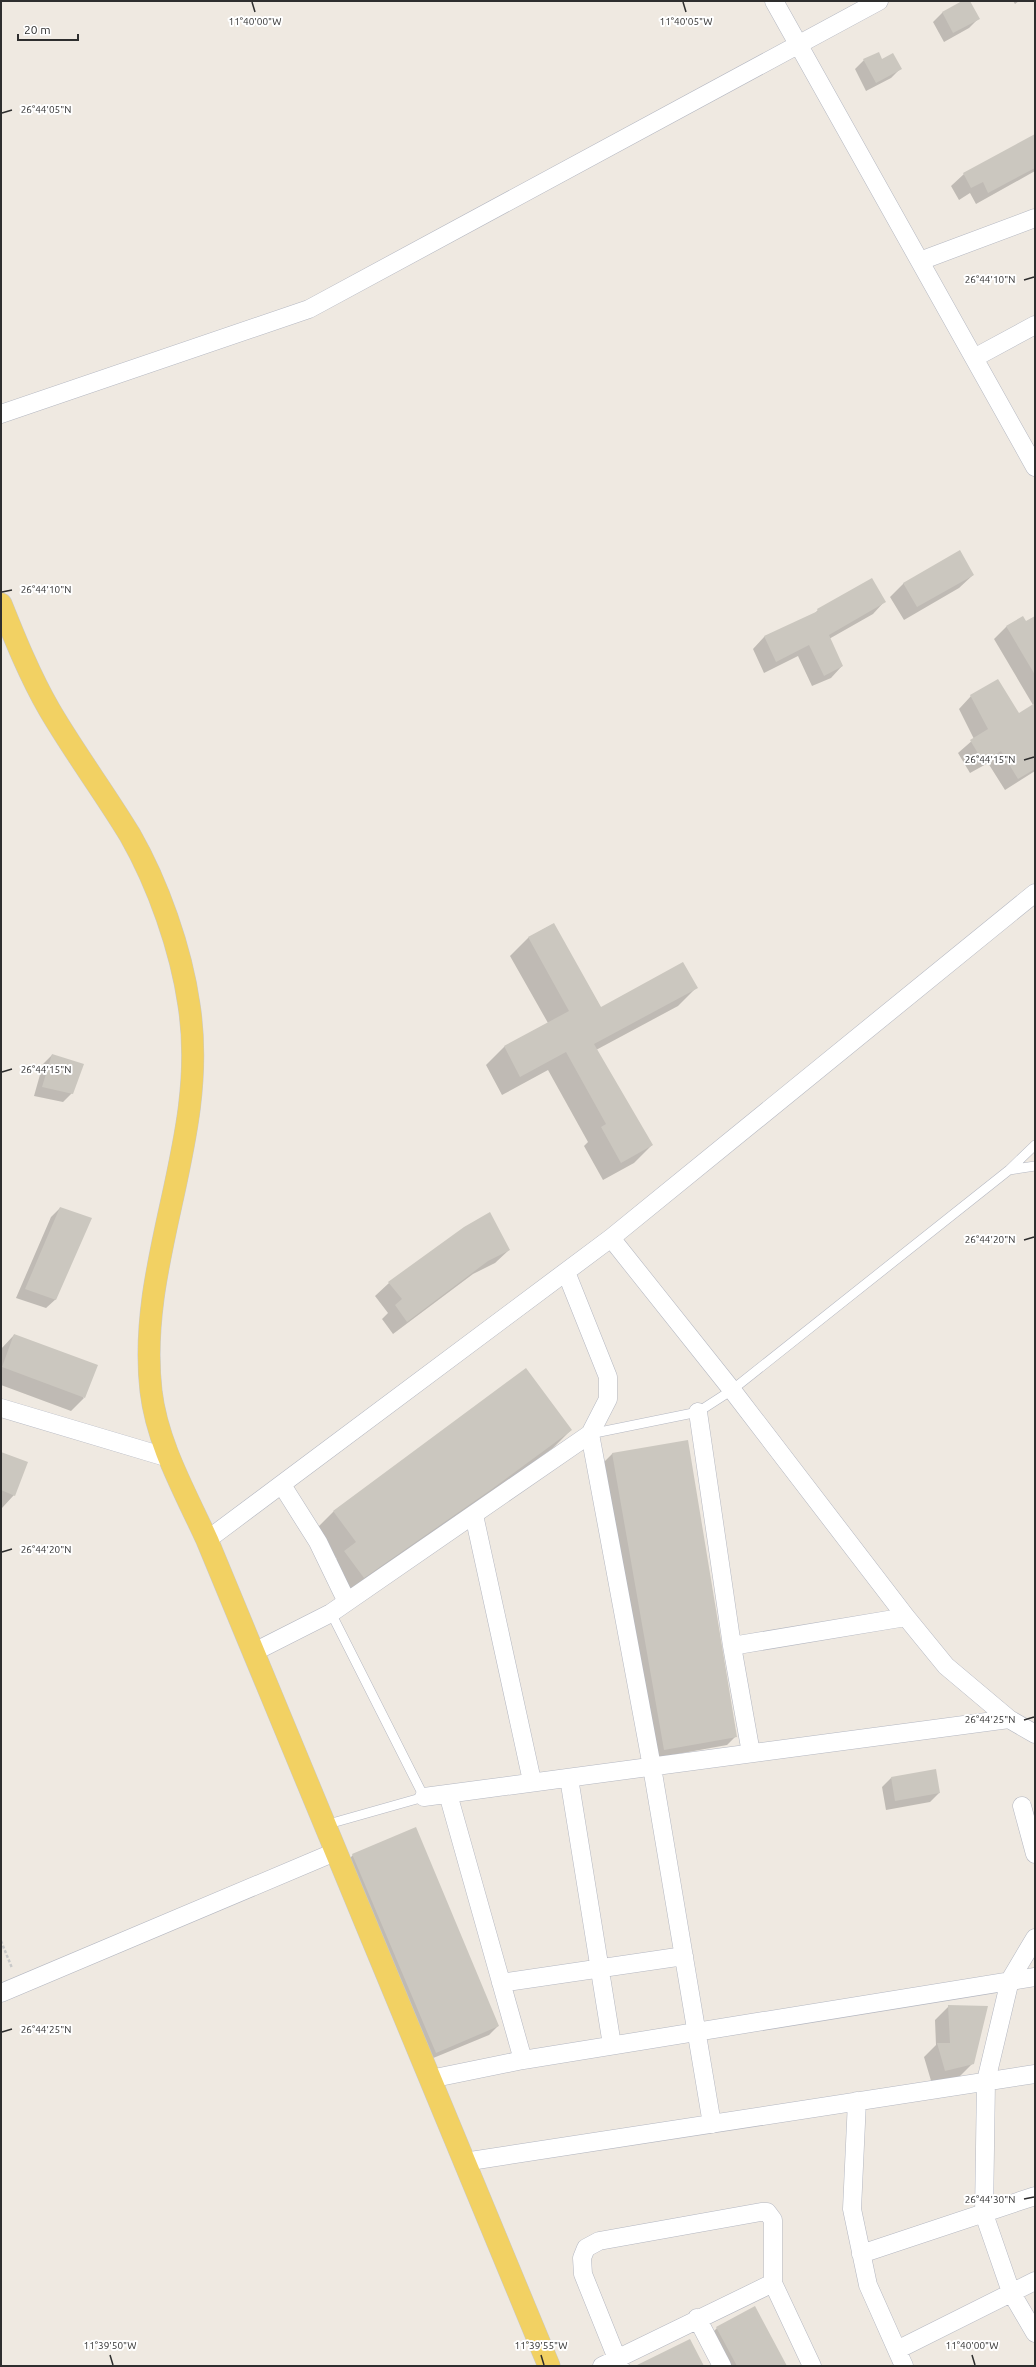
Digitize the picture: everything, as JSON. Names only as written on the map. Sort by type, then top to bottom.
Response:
[{"type":"main road","points":[[1,604],[48,708],[140,856],[164,912],[189,1002],[194,1067],[188,1125],[153,1294],[150,1331],[151,1392],[154,1412],[169,1458],[207,1540],[254,1652],[335,1852],[549,2366]]},
{"type":"street","points":[[774,1],[1035,467]]},
{"type":"street","points":[[1,414],[309,310],[879,1]]},
{"type":"street","points":[[920,261],[1035,218]]},
{"type":"street","points":[[974,358],[1035,325]]},
{"type":"street","points":[[207,1540],[612,1238],[1035,893]]},
{"type":"street","points":[[612,1238],[732,1390],[906,1617],[946,1666],[1009,1719],[1035,1734]]},
{"type":"street","points":[[254,1652],[331,1613],[590,1434],[608,1399],[608,1377],[566,1272]]},
{"type":"street","points":[[1,1408],[169,1458]]},
{"type":"street","points":[[698,1412],[732,1646],[751,1753]]},
{"type":"street","points":[[590,1434],[652,1767],[712,2124]]},
{"type":"street","points":[[282,1485],[318,1542],[347,1602]]},
{"type":"street","points":[[474,1515],[532,1781]]},
{"type":"street","points":[[732,1646],[906,1617]]},
{"type":"street","points":[[424,1797],[532,1781],[569,1778],[1009,1719]]},
{"type":"street","points":[[569,1778],[612,2045]]},
{"type":"street","points":[[448,1794],[523,2060]]},
{"type":"street","points":[[1022,1806],[1035,1854]]},
{"type":"street","points":[[1,1992],[335,1852]]},
{"type":"street","points":[[1035,1938],[1010,1980],[986,2081],[984,2214],[1011,2292],[1035,2333]]},
{"type":"street","points":[[501,1983],[684,1956]]},
{"type":"street","points":[[430,2079],[523,2060],[1035,1977]]},
{"type":"street","points":[[464,2162],[1035,2074]]},
{"type":"street","points":[[857,2101],[852,2209],[868,2286],[900,2358],[1011,2292],[1035,2281]]},
{"type":"street","points":[[861,2254],[1035,2196]]},
{"type":"street","points":[[773,2283],[697,2318],[613,2364],[583,2274],[582,2258],[586,2248],[599,2241],[767,2212],[773,2220],[773,2283],[812,2366]]},
{"type":"street","points":[[697,2318],[722,2366]]},
{"type":"lane","points":[[590,1434],[698,1412],[732,1390],[1009,1170],[1035,1145]]},
{"type":"lane","points":[[1009,1170],[1035,1166]]},
{"type":"lane","points":[[325,1825],[424,1797],[331,1613]]},
{"type":"path","points":[[1,1942],[19,1985]]},
{"type":"building","points":[[962,1],[970,1],[980,19],[953,33],[942,12]]},
{"type":"building","points":[[879,52],[882,59],[893,53],[902,69],[876,83],[863,59]]},
{"type":"building","points":[[1035,134],[1035,168],[988,193],[983,182],[971,188],[963,173]]},
{"type":"building","points":[[960,550],[974,575],[917,607],[903,583]]},
{"type":"building","points":[[872,578],[886,602],[829,635],[843,666],[824,676],[809,645],[776,662],[764,636],[818,611],[817,609]]},
{"type":"building","points":[[1023,616],[1026,621],[1035,616],[1035,675],[1006,626]]},
{"type":"building","points":[[998,679],[1019,713],[1035,703],[1035,769],[1018,779],[1001,751],[983,762],[970,740],[988,729],[970,695]]},
{"type":"building","points":[[554,923],[601,1007],[683,962],[698,988],[594,1044],[653,1145],[621,1163],[601,1127],[606,1124],[566,1052],[520,1077],[504,1046],[569,1011],[528,937]]},
{"type":"building","points":[[52,1054],[84,1064],[73,1094],[42,1087]]},
{"type":"building","points":[[60,1207],[92,1218],[56,1300],[25,1289]]},
{"type":"building","points":[[490,1212],[510,1250],[488,1261],[407,1322],[395,1305],[402,1299],[388,1282],[464,1227]]},
{"type":"building","points":[[14,1334],[98,1365],[85,1398],[2,1367]]},
{"type":"building","points":[[526,1368],[572,1430],[492,1489],[364,1578],[344,1551],[356,1542],[333,1511]]},
{"type":"building","points":[[688,1440],[737,1737],[664,1750],[612,1453]]},
{"type":"building","points":[[1,1452],[28,1462],[15,1496],[1,1490]]},
{"type":"building","points":[[936,1769],[940,1793],[895,1801],[891,1777]]},
{"type":"building","points":[[416,1827],[499,2026],[436,2053],[352,1854]]},
{"type":"building","points":[[948,2005],[988,2006],[974,2064],[945,2071],[937,2043],[950,2043]]},
{"type":"building","points":[[755,2306],[787,2366],[737,2366],[716,2327]]},
{"type":"building","points":[[690,2339],[704,2366],[635,2366]]}]
